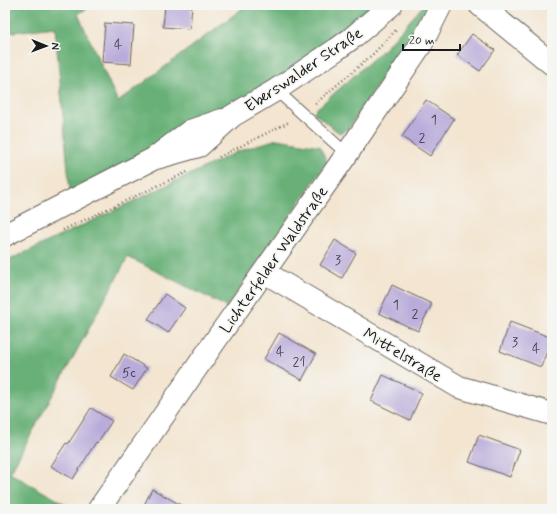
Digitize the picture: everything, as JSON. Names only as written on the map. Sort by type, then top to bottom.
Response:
[{"type":"street","name":"Eberswalder Straße","points":[[5,235],[153,159],[190,132],[232,116],[276,90],[352,38],[391,5]]},
{"type":"street","name":"Lichterfelder Waldstraße","points":[[100,509],[220,334],[347,154],[422,43],[441,5]]},
{"type":"street","points":[[480,5],[552,64]]},
{"type":"street","name":"Mittelstraße","points":[[264,272],[459,387],[552,414]]},
{"type":"lane","points":[[276,90],[347,154]]},
{"type":"green space","points":[[5,5],[93,5],[78,14],[118,102],[247,5],[381,5],[256,94],[144,155],[70,192],[55,27],[5,33]]},
{"type":"green space","points":[[424,5],[430,5],[348,129],[339,133],[313,112],[384,49]]},
{"type":"green space","points":[[277,139],[320,146],[327,162],[227,307],[128,257],[10,473],[74,509],[5,509],[5,262],[239,151]]},
{"type":"building","points":[[165,5],[192,5],[190,29],[163,27]]},
{"type":"building","points":[[105,23],[134,25],[131,64],[102,62]]},
{"type":"building","points":[[472,34],[495,50],[480,71],[457,55]]},
{"type":"building","points":[[426,100],[454,119],[430,156],[402,137]]},
{"type":"building","points":[[335,240],[356,253],[342,278],[320,265]]},
{"type":"building","points":[[392,285],[432,304],[418,331],[379,313]]},
{"type":"building","points":[[165,294],[185,308],[168,333],[148,319]]},
{"type":"building","points":[[510,322],[552,338],[541,367],[500,351]]},
{"type":"building","points":[[279,333],[316,354],[302,380],[264,359]]},
{"type":"building","points":[[124,354],[147,368],[133,390],[111,377]]},
{"type":"building","points":[[383,375],[422,393],[410,420],[371,401]]},
{"type":"building","points":[[91,408],[112,421],[97,443],[96,442],[73,479],[51,466],[66,443],[68,444]]},
{"type":"building","points":[[479,435],[520,450],[510,477],[469,462]]},
{"type":"building","points":[[152,489],[188,509],[142,509]]}]
